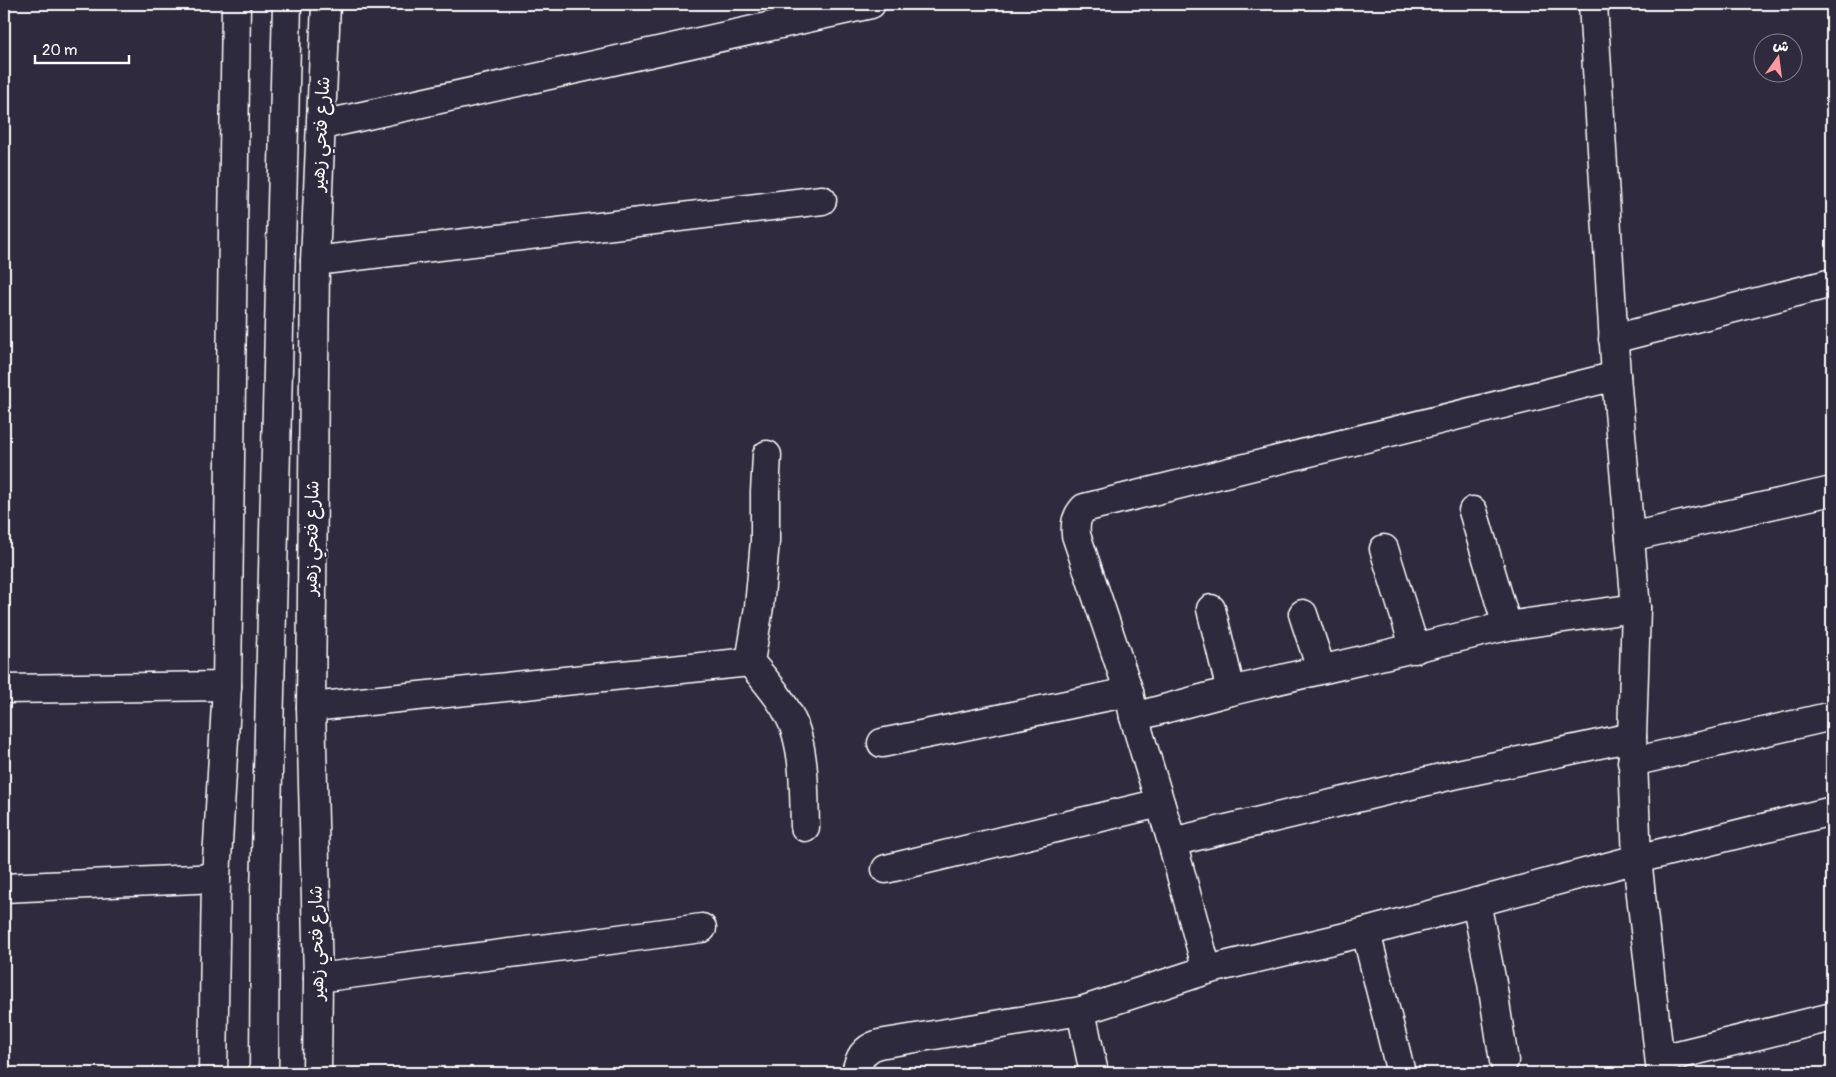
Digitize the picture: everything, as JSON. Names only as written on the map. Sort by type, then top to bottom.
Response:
[{"type":"street","points":[[213,1073],[216,878],[227,686],[236,4]]},
{"type":"street","name":"شارع فتحي زهير","points":[[264,1073],[264,895],[287,4]]},
{"type":"street","name":"شارع فتحي زهير","points":[[317,1073],[318,978],[310,707],[315,261],[326,4]]},
{"type":"street","points":[[322,125],[871,4]]},
{"type":"street","points":[[1593,4],[1613,338],[1636,608],[1632,749],[1636,859],[1661,1066],[1832,1018]]},
{"type":"street","points":[[315,261],[822,200]]},
{"type":"street","points":[[1613,338],[1832,284]]},
{"type":"street","points":[[1207,970],[1132,704],[1076,535],[1075,523],[1078,516],[1084,508],[1616,376]]},
{"type":"street","points":[[767,455],[765,541],[759,607],[750,662],[783,706],[796,730],[803,762],[805,826]]},
{"type":"street","points":[[1630,537],[1832,491]]},
{"type":"street","points":[[1473,510],[1507,626]]},
{"type":"street","points":[[1384,549],[1415,649]]},
{"type":"street","points":[[882,743],[1132,704],[1231,691],[1507,626],[1636,608]]},
{"type":"street","points":[[1211,609],[1231,691]]},
{"type":"street","points":[[1303,614],[1321,669]]},
{"type":"street","points":[[310,707],[750,662]]},
{"type":"street","points":[[4,690],[227,686]]},
{"type":"street","points":[[1172,842],[1454,775],[1632,749],[1832,716]]},
{"type":"street","points":[[886,869],[1160,803]]},
{"type":"street","points":[[856,1073],[861,1055],[868,1047],[879,1044],[1081,1011],[1207,970],[1366,932],[1636,859],[1832,811]]},
{"type":"street","points":[[4,888],[216,878]]},
{"type":"street","points":[[1476,902],[1492,983],[1504,1061]]},
{"type":"street","points":[[318,978],[702,928]]},
{"type":"street","points":[[1366,932],[1401,1073]]},
{"type":"street","points":[[1081,1011],[1094,1073]]}]
